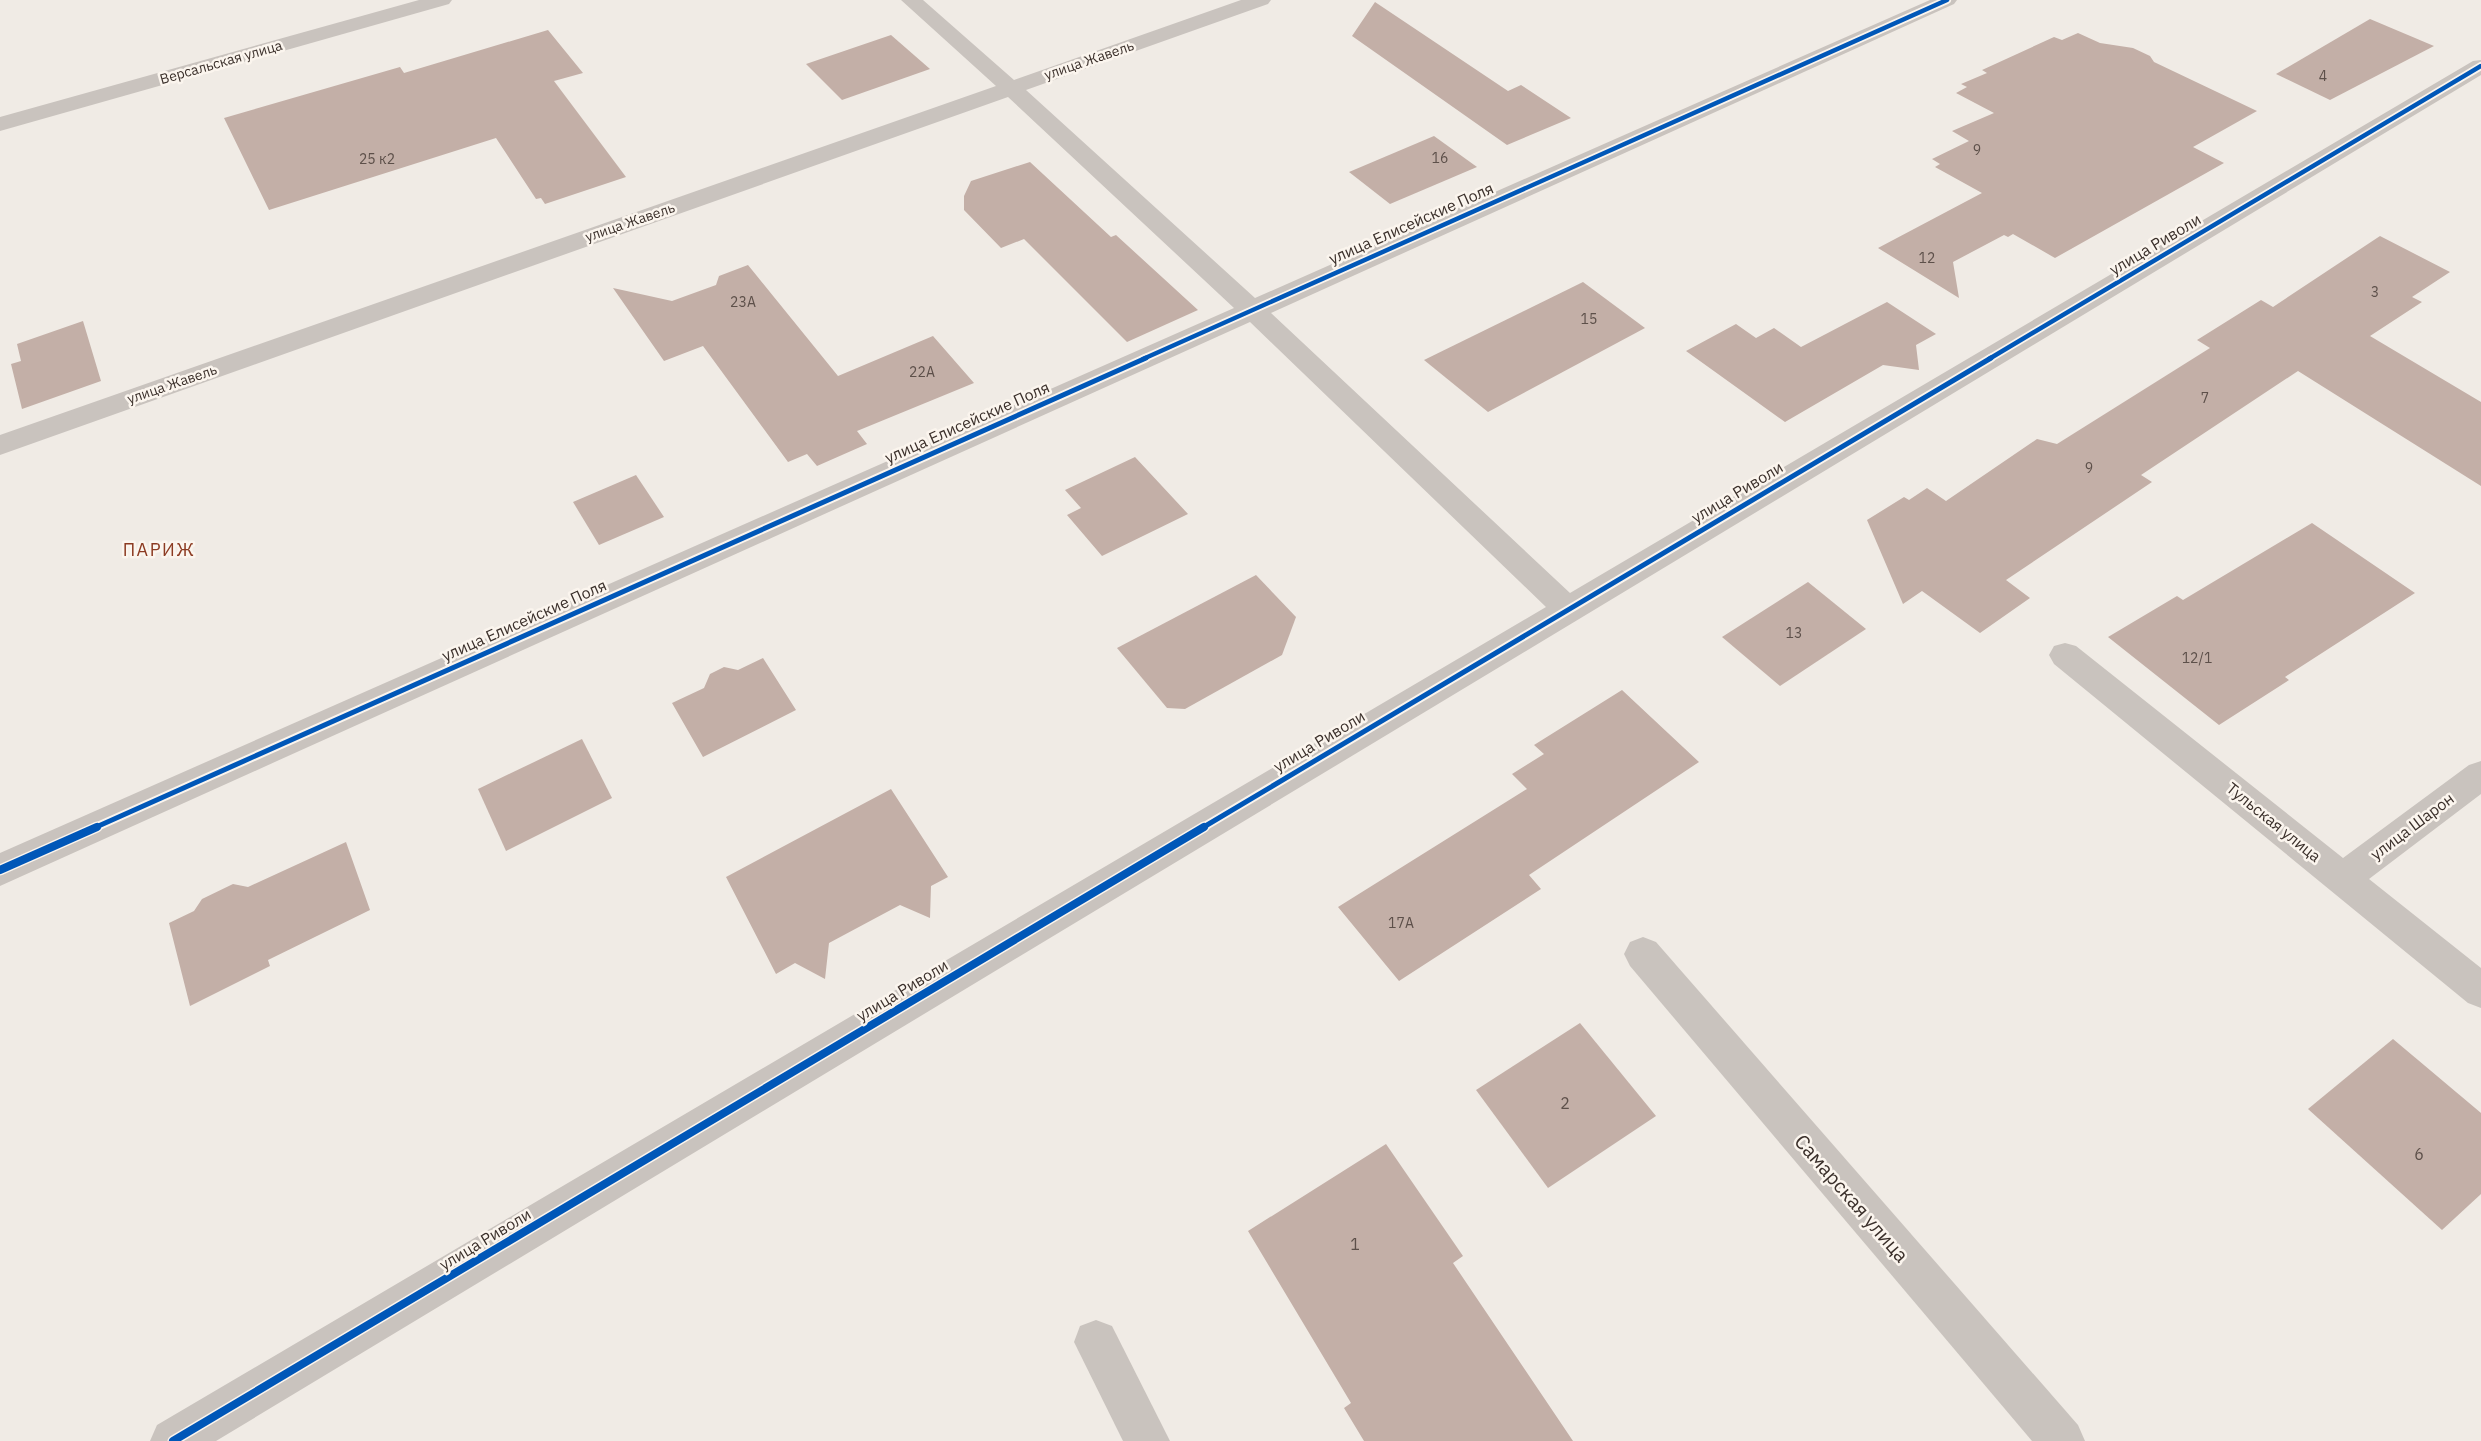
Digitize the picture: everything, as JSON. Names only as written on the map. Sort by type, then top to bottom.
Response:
[{"type":"street","name":"Версальская улица","points":[[0,124],[442,0]]},
{"type":"street","points":[[911,0],[1011,87],[1253,309],[1567,609]]},
{"type":"street","name":"улица Жавель","points":[[0,445],[1261,0]]},
{"type":"street","name":"улица Елисейские Поля","points":[[0,870],[1947,0]]},
{"type":"street","name":"улица Риволи","points":[[173,1441],[2481,66]]},
{"type":"street","name":"Тульская улица","points":[[2065,655],[2344,878],[2481,991]]},
{"type":"street","name":"улица Шарон","points":[[2344,878],[2481,775]]},
{"type":"street","name":"Самарская улица","points":[[1643,954],[2062,1441]]},
{"type":"street","points":[[1096,1342],[1147,1441]]},
{"type":"building","points":[[1375,2],[1508,91],[1521,85],[1571,118],[1507,145],[1352,36]]},
{"type":"building","points":[[2370,19],[2434,46],[2330,100],[2276,74]]},
{"type":"building","points":[[548,30],[583,73],[554,81],[626,177],[545,204],[541,198],[536,199],[496,138],[269,210],[224,118],[400,67],[404,73]]},
{"type":"building","points":[[2078,33],[2100,43],[2133,48],[2150,56],[2154,62],[2257,111],[2193,147],[2224,163],[2055,258],[2013,234],[2008,237],[2004,235],[1953,262],[1959,298],[1878,248],[1982,193],[1935,167],[1940,164],[1932,159],[1969,141],[1952,131],[1994,113],[1956,93],[1967,87],[1961,84],[1987,73],[1982,70],[2054,37],[2062,40]]},
{"type":"building","points":[[891,35],[930,69],[842,100],[806,64]]},
{"type":"building","points":[[1434,136],[1477,167],[1390,204],[1349,172]]},
{"type":"building","points":[[1030,162],[1111,237],[1116,235],[1198,310],[1127,342],[1024,239],[1001,248],[964,210],[964,196],[971,181]]},
{"type":"building","points":[[2380,236],[2450,272],[2412,297],[2422,302],[2370,336],[2481,402],[2481,486],[2298,371],[2141,475],[2152,482],[2006,580],[2030,598],[1980,633],[1922,591],[1903,604],[1867,520],[1904,497],[1909,500],[1927,488],[1946,501],[2037,439],[2057,444],[2210,348],[2197,340],[2261,300],[2273,307]]},
{"type":"building","points":[[748,265],[838,376],[933,336],[974,383],[857,431],[867,444],[817,466],[807,454],[788,462],[703,346],[664,361],[613,288],[672,301],[716,285],[719,276]]},
{"type":"building","points":[[1583,282],[1645,328],[1488,412],[1424,360]]},
{"type":"building","points":[[1887,302],[1936,334],[1916,345],[1919,370],[1883,365],[1785,422],[1686,351],[1736,324],[1756,338],[1774,328],[1801,347]]},
{"type":"building","points":[[83,321],[101,381],[22,409],[11,364],[21,361],[17,344]]},
{"type":"building","points":[[1135,457],[1188,514],[1102,556],[1067,515],[1081,508],[1065,490]]},
{"type":"building","points":[[636,475],[664,517],[599,545],[573,502]]},
{"type":"building","points":[[2312,523],[2415,593],[2285,677],[2289,680],[2219,725],[2108,637],[2177,596],[2183,600]]},
{"type":"building","points":[[1256,575],[1296,617],[1282,655],[1185,709],[1167,708],[1117,648]]},
{"type":"building","points":[[1808,582],[1866,629],[1780,686],[1722,637]]},
{"type":"building","points":[[763,658],[796,710],[703,757],[672,703],[704,688],[710,674],[724,667],[738,670]]},
{"type":"building","points":[[1622,690],[1699,762],[1529,875],[1541,889],[1399,981],[1338,907],[1527,789],[1512,774],[1544,754],[1534,745]]},
{"type":"building","points":[[582,739],[612,798],[506,851],[478,789]]},
{"type":"building","points":[[891,789],[948,877],[931,886],[930,918],[900,905],[829,943],[825,979],[795,963],[776,974],[726,877]]},
{"type":"building","points":[[346,842],[370,910],[268,960],[270,966],[190,1006],[169,923],[194,911],[202,899],[233,884],[248,887]]},
{"type":"building","points":[[1580,1023],[1656,1116],[1548,1188],[1476,1090]]},
{"type":"building","points":[[2393,1039],[2481,1113],[2481,1194],[2442,1230],[2308,1109]]},
{"type":"building","points":[[1386,1144],[1463,1256],[1453,1263],[1573,1441],[1364,1441],[1344,1408],[1351,1403],[1248,1231]]},
{"type":"cycle path","points":[[0,870],[1947,0]]},
{"type":"cycle path","points":[[173,1441],[2481,66]]},
{"type":"district","name":"ПАРИЖ","points":[[159,549]]}]
